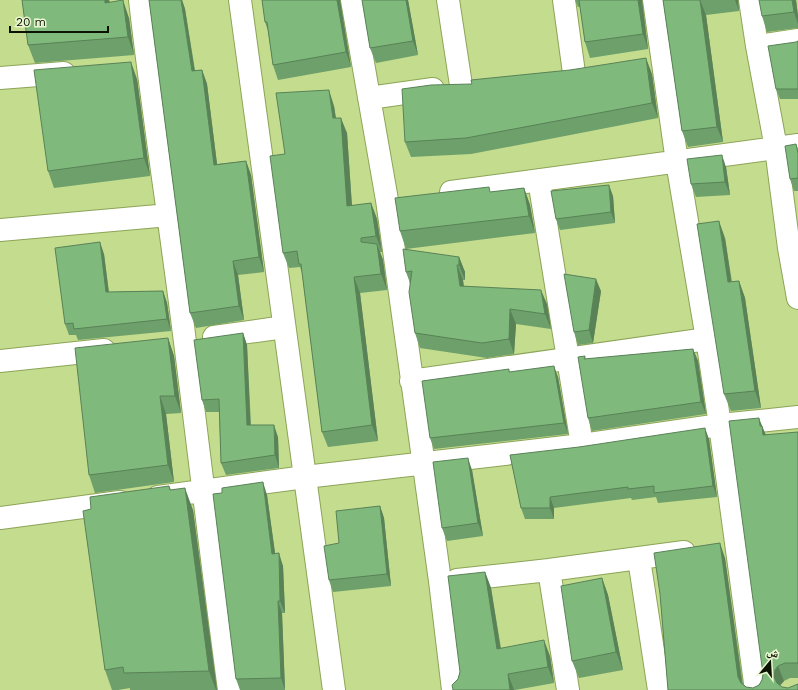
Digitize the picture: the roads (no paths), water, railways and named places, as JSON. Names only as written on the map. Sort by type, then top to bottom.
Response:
[{"type":"street","points":[[140,0],[139,67],[168,215],[205,491],[224,689]]},
{"type":"street","points":[[240,0],[334,690]]},
{"type":"street","points":[[352,0],[387,200],[440,581],[453,690]]},
{"type":"street","points":[[448,0],[461,86]]},
{"type":"street","points":[[564,0],[574,73]]},
{"type":"street","points":[[654,0],[677,162],[707,338],[720,425],[756,690]]},
{"type":"street","points":[[750,0],[794,247],[798,298]]},
{"type":"street","points":[[757,46],[798,40]]},
{"type":"street","points":[[640,63],[662,60]]},
{"type":"street","points":[[551,76],[596,70]]},
{"type":"street","points":[[0,78],[85,71]]},
{"type":"street","points":[[369,98],[483,83]]},
{"type":"street","points":[[432,194],[798,145]]},
{"type":"street","points":[[539,180],[582,445]]},
{"type":"street","points":[[387,200],[410,197]]},
{"type":"street","points":[[0,230],[168,215]]},
{"type":"street","points":[[162,344],[284,327]]},
{"type":"street","points":[[411,380],[568,359],[707,338]]},
{"type":"street","points":[[0,361],[124,348]]},
{"type":"street","points":[[0,518],[305,477],[582,445],[720,425],[798,417]]},
{"type":"street","points":[[440,581],[639,559],[735,544]]},
{"type":"street","points":[[639,559],[659,690]]},
{"type":"street","points":[[548,570],[568,690]]}]
